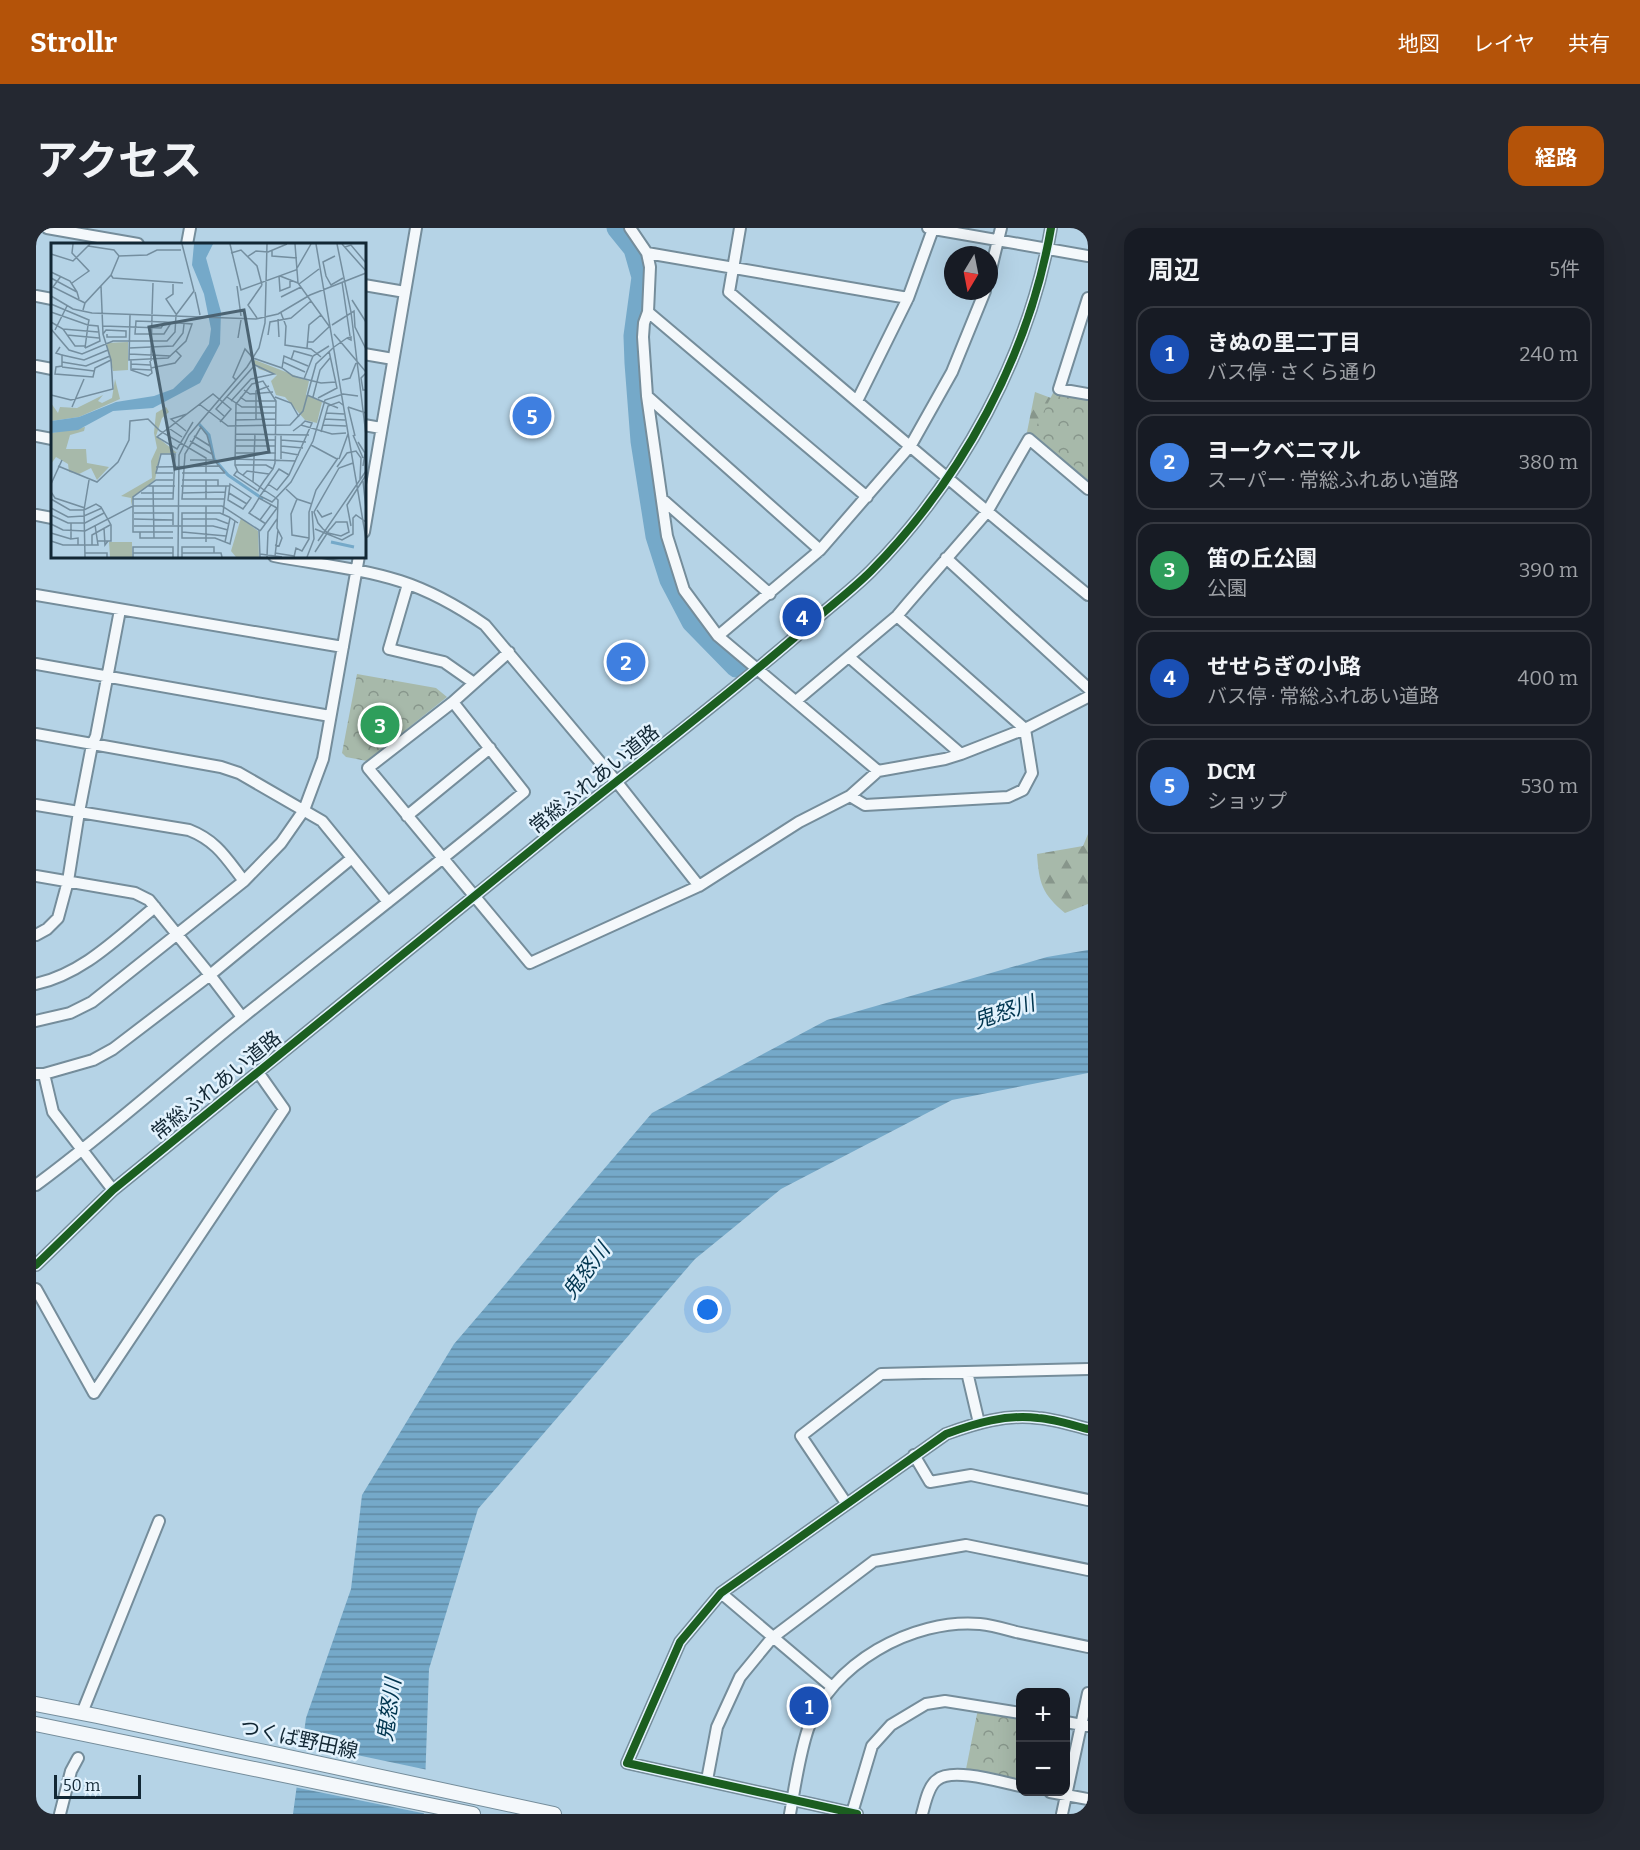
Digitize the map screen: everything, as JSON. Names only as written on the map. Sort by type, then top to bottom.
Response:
[{"type":"main road","name":"つくば野田線","points":[[36,1704],[554,1814]]},
{"type":"main road","name":"つくば野田線","points":[[36,1724],[473,1814]]},
{"type":"street","points":[[47,228],[132,243]]},
{"type":"street","points":[[187,243],[190,228]]},
{"type":"street","points":[[366,513],[417,228]]},
{"type":"street","points":[[630,228],[647,253],[650,267],[651,282],[643,337],[647,396],[667,536],[684,590],[718,636],[878,771]]},
{"type":"street","points":[[740,228],[729,291],[911,445],[947,479],[1088,595]]},
{"type":"street","points":[[857,401],[908,298],[930,228],[1088,256]]},
{"type":"street","points":[[997,246],[1001,228]]},
{"type":"street","name":"常総ふれあい道路","points":[[36,1265],[113,1190],[616,781],[758,670],[870,572],[947,479],[984,417],[1009,365],[1039,288],[1051,228]]},
{"type":"street","points":[[647,253],[908,298]]},
{"type":"street","points":[[366,285],[405,292]]},
{"type":"street","points":[[36,296],[51,299]]},
{"type":"street","points":[[1088,298],[1085,323],[1059,389],[1088,394]]},
{"type":"street","points":[[718,636],[820,550],[911,445],[952,372],[981,300]]},
{"type":"street","points":[[648,312],[867,497]]},
{"type":"street","points":[[366,354],[393,359]]},
{"type":"street","points":[[36,366],[51,369]]},
{"type":"street","points":[[647,396],[820,550]]},
{"type":"street","points":[[366,425],[381,428]]},
{"type":"street","points":[[36,436],[51,439]]},
{"type":"street","points":[[796,701],[897,616],[987,512],[1029,438],[1088,489]]},
{"type":"street","points":[[662,499],[770,594]]},
{"type":"street","points":[[36,515],[51,518]]},
{"type":"street","points":[[285,558],[356,571],[408,584],[434,594],[485,625],[616,781],[699,886]]},
{"type":"street","points":[[36,1021],[70,1013],[93,1002],[244,881],[282,843],[304,810],[323,759],[359,558]]},
{"type":"street","points":[[946,558],[1088,688]]},
{"type":"street","points":[[408,584],[389,649],[444,662],[474,683]]},
{"type":"street","points":[[36,595],[343,647]]},
{"type":"street","points":[[36,935],[47,929],[58,918],[68,881],[92,744],[96,736],[120,609]]},
{"type":"street","points":[[850,796],[865,805],[1008,797],[1023,790],[1032,773],[1025,729],[897,616]]},
{"type":"street","points":[[509,652],[453,702],[368,768],[530,963],[699,886],[799,822],[850,796],[878,771],[961,754],[1025,729],[1088,697]]},
{"type":"street","points":[[849,657],[961,754]]},
{"type":"street","points":[[36,664],[330,716]]},
{"type":"street","points":[[36,1185],[82,1151],[242,1017],[444,859],[524,792],[453,702]]},
{"type":"street","points":[[36,734],[221,767],[239,773],[322,821],[388,902]]},
{"type":"street","points":[[408,816],[490,748]]},
{"type":"street","points":[[36,805],[189,830],[204,836],[218,846],[244,881]]},
{"type":"street","points":[[113,1190],[53,1112],[40,1074],[93,1060],[113,1049],[210,975],[352,858]]},
{"type":"street","points":[[36,876],[135,893],[149,900],[242,1017]]},
{"type":"street","points":[[36,984],[56,979],[80,968],[155,907]]},
{"type":"street","points":[[36,1289],[94,1393],[284,1109],[258,1072]]},
{"type":"street","points":[[846,1503],[801,1436],[881,1374],[1088,1370]]},
{"type":"street","points":[[967,1372],[979,1423]]},
{"type":"street","points":[[1016,1712],[945,1701],[926,1704],[891,1725],[872,1746],[854,1813],[627,1764],[680,1642],[721,1593],[946,1434],[1003,1418],[1038,1418],[1088,1429]]},
{"type":"street","points":[[914,1455],[930,1482],[971,1475],[1088,1500]]},
{"type":"street","points":[[82,1713],[159,1521]]},
{"type":"street","points":[[707,1780],[717,1727],[740,1677],[772,1638],[874,1561],[966,1545],[1088,1569]]},
{"type":"street","points":[[721,1593],[832,1687]]},
{"type":"street","points":[[790,1814],[808,1729],[815,1713],[832,1687],[852,1667],[875,1651],[901,1637],[929,1629],[980,1624],[1088,1647]]},
{"type":"street","points":[[1070,1779],[1085,1725],[1088,1693]]},
{"type":"street","points":[[1070,1723],[1085,1725]]},
{"type":"street","points":[[60,1814],[71,1771],[78,1758]]},
{"type":"street","points":[[922,1814],[927,1796],[936,1780],[948,1775],[963,1775],[1016,1785]]},
{"type":"street","points":[[1070,1795],[1088,1799]]},
{"type":"street","points":[[1062,1814],[1066,1796]]},
{"type":"green space","points":[[1035,392],[1075,407],[1088,435],[1088,480],[1027,432]]},
{"type":"green space","points":[[1053,393],[1088,399],[1088,477],[1034,431]]},
{"type":"green space","points":[[357,674],[436,688],[447,697],[367,761],[346,757],[342,753]]},
{"type":"green space","points":[[1088,834],[1088,904],[1065,913],[1051,900],[1043,887],[1037,854],[1083,846]]},
{"type":"green space","points":[[978,1709],[1016,1717],[1016,1780],[966,1769]]},
{"type":"water","name":"鬼怒川","points":[[1088,950],[1088,1073],[952,1100],[781,1189],[695,1259],[478,1509],[429,1669],[424,1814],[293,1814],[306,1718],[351,1589],[362,1495],[454,1344],[652,1113],[827,1020],[1047,957]]},
{"type":"pier","points":[[300,1743],[428,1770],[427,1814],[294,1787]]},
{"type":"waterway","points":[[617,228],[634,249],[642,277],[634,336],[635,363],[641,441],[656,536],[670,580],[692,622],[736,667]]},
{"type":"cycle path","points":[[36,1265],[113,1190],[552,833],[746,679],[871,571],[904,535],[934,496],[962,456],[987,413],[1026,322],[1041,275],[1051,228]]},
{"type":"cycle path","points":[[857,1814],[627,1763],[680,1642],[721,1593],[946,1434],[980,1423],[1014,1417],[1050,1420],[1088,1429]]},
{"type":"place","name":"DCM","points":[[532,416]]},
{"type":"place","name":"せせらぎの小路","points":[[802,617]]},
{"type":"place","name":"ヨークベニマル","points":[[626,662]]},
{"type":"place","name":"笛の丘公園","points":[[380,725]]},
{"type":"place","name":"きぬの里二丁目","points":[[809,1706]]}]
